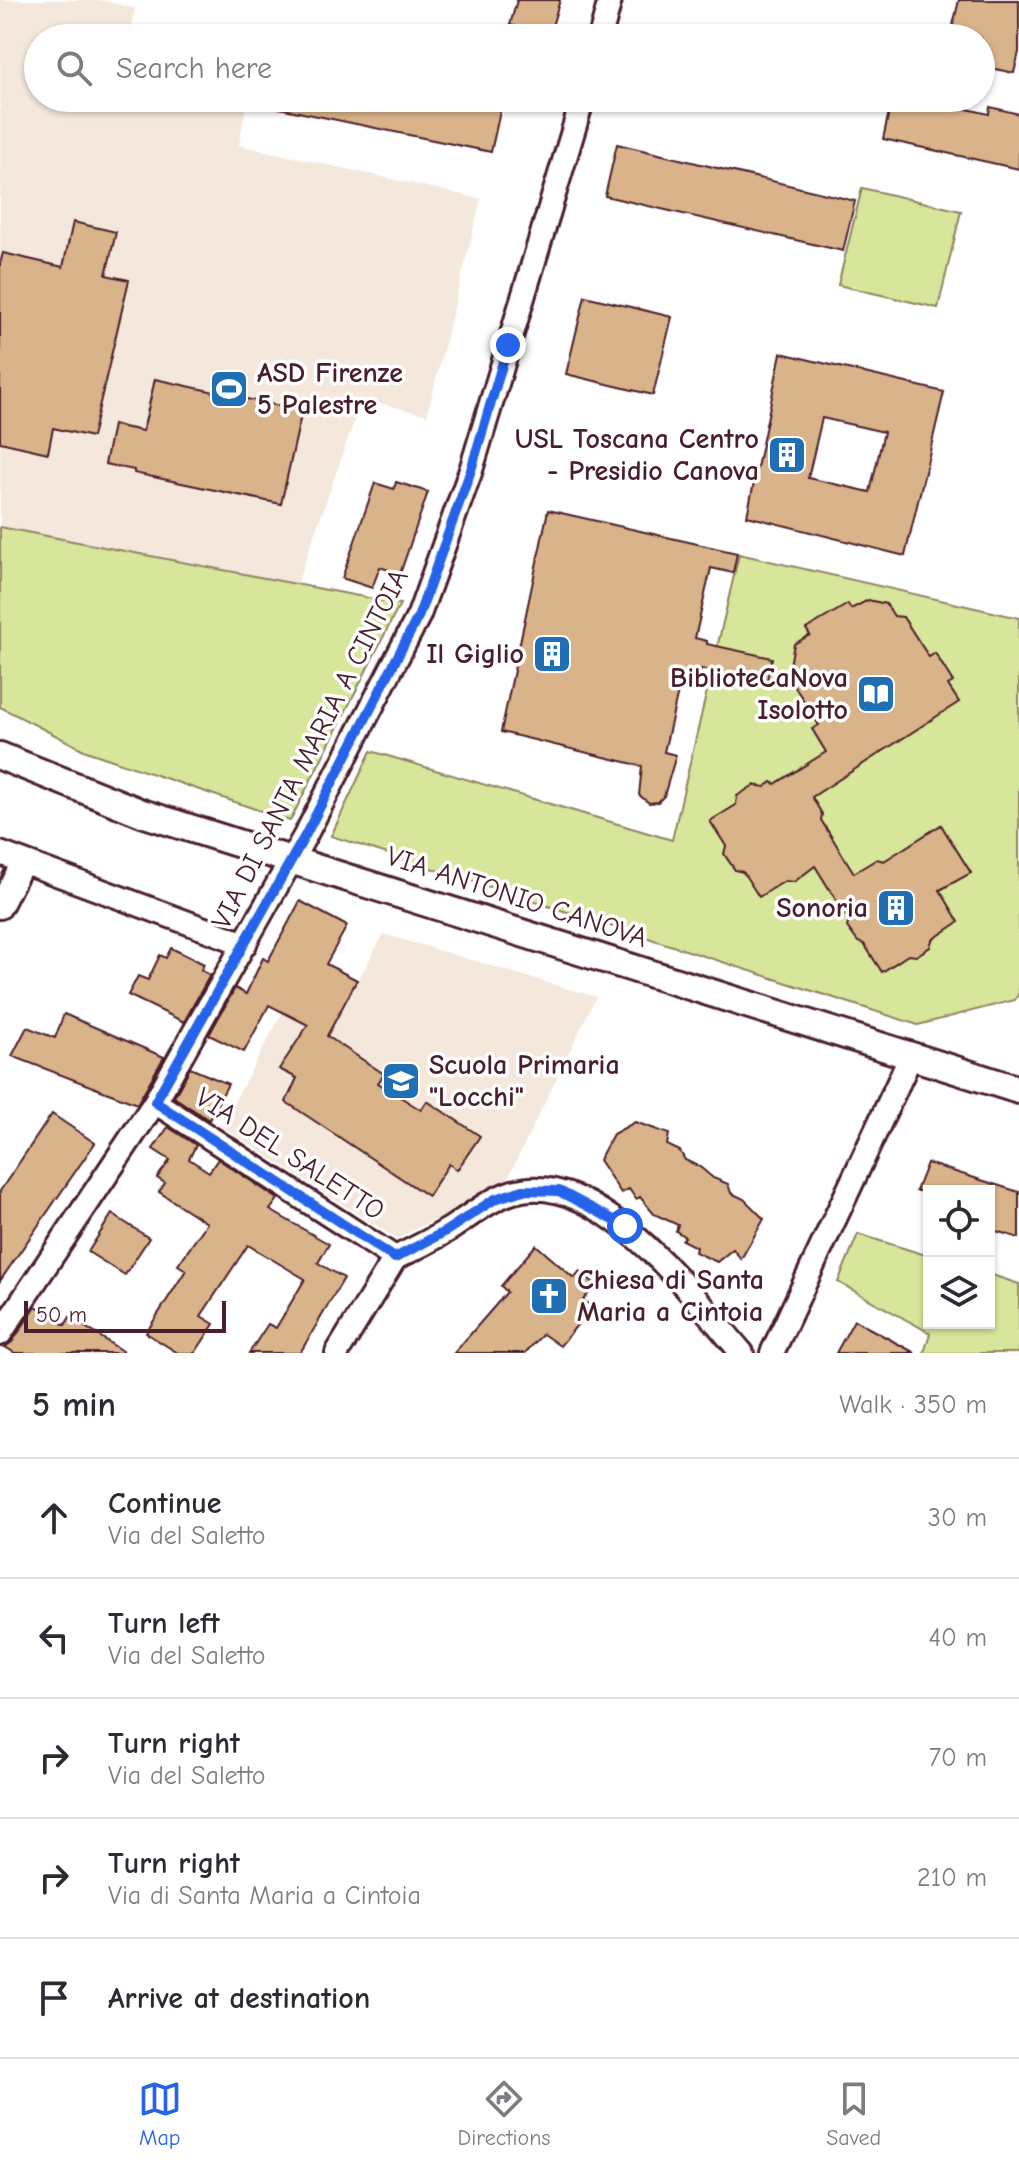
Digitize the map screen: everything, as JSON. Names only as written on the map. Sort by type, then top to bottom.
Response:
[{"type":"street","points":[[604,24],[610,0]]},
{"type":"street","name":"VIA DI SANTA MARIA A CINTOIA","points":[[0,1334],[155,1102],[292,860],[419,615],[471,470],[579,112]]},
{"type":"street","name":"VIA ANTONIO CANOVA","points":[[0,756],[142,813],[1018,1087]]},
{"type":"street","points":[[0,853],[245,944]]},
{"type":"street","points":[[0,907],[23,862]]},
{"type":"street","points":[[772,1353],[911,1056]]},
{"type":"street","name":"VIA DEL SALETTO","points":[[155,1102],[395,1258],[446,1231],[495,1199],[513,1192],[559,1191],[634,1234],[681,1282],[742,1353]]},
{"type":"street","points":[[337,1353],[395,1258]]},
{"type":"shaded area","points":[[0,0],[99,0],[135,8],[132,24],[24,24],[24,112],[245,112],[239,145],[481,199],[427,415],[362,399],[297,584],[0,527]]},
{"type":"shaded area","name":"Scuola Primaria \"Locchi\"","points":[[384,934],[596,997],[508,1178],[468,1208],[397,1239],[221,1126],[283,1012],[326,1036]]},
{"type":"green space","points":[[862,188],[961,211],[938,308],[838,285]]},
{"type":"green space","points":[[0,527],[400,604],[290,821],[86,751],[0,707]]},
{"type":"green space","points":[[739,554],[1019,618],[1019,993],[1015,1000],[918,1025],[331,836],[371,751],[672,840]]},
{"type":"green space","points":[[858,1234],[923,1254],[923,1329],[995,1329],[995,1276],[1019,1284],[1019,1353],[924,1353],[930,1333],[838,1282]]},
{"type":"building","points":[[517,0],[560,0],[553,24],[510,24]]},
{"type":"building","points":[[959,0],[1019,0],[1019,52],[1014,73],[995,69],[995,24],[953,24]]},
{"type":"building","points":[[995,108],[1019,114],[1019,169],[883,139],[889,112],[989,114],[995,112]]},
{"type":"building","points":[[298,112],[500,112],[491,152]]},
{"type":"building","points":[[617,144],[855,201],[843,251],[605,196]]},
{"type":"building","points":[[73,222],[116,232],[106,275],[129,280],[92,437],[53,428],[48,453],[0,442],[0,264],[3,253],[63,267]]},
{"type":"building","points":[[585,296],[672,317],[653,395],[566,374]]},
{"type":"building","name":"USL Toscana Centro - Presidio Canova","points":[[781,353],[944,392],[905,556],[747,516]],"holes":[[[822,418],[884,432],[870,492],[808,478]]]},
{"type":"building","points":[[155,379],[302,411],[281,504],[105,464],[113,425],[143,431]]},
{"type":"building","points":[[396,482],[428,492],[400,574],[380,567],[372,588],[342,578],[375,483],[394,489]]},
{"type":"building","name":"Il Giglio","points":[[548,510],[737,553],[733,573],[711,568],[695,638],[707,641],[707,644],[772,658],[766,685],[701,669],[698,682],[681,679],[664,752],[676,755],[664,796],[658,802],[649,803],[639,795],[642,766],[501,732]]},
{"type":"building","points":[[868,600],[886,604],[894,616],[903,617],[929,657],[935,653],[953,682],[948,685],[959,702],[812,797],[822,814],[821,820],[854,873],[877,859],[884,861],[941,825],[971,873],[940,890],[959,922],[932,940],[930,947],[916,956],[908,955],[882,972],[864,944],[858,942],[847,927],[849,921],[815,866],[794,882],[785,881],[759,897],[743,872],[735,870],[724,854],[726,846],[710,821],[736,805],[737,796],[754,785],[765,787],[772,782],[775,784],[826,752],[812,729],[819,725],[788,676],[794,644],[810,635],[806,629],[848,604],[851,609]]},
{"type":"building","points":[[300,901],[347,926],[326,964],[357,980],[327,1036],[384,1074],[378,1083],[421,1110],[427,1101],[480,1136],[457,1170],[449,1164],[428,1196],[286,1102],[297,1078],[279,1069],[308,1025],[269,1005],[244,1052],[209,1035],[235,988],[246,994],[263,958],[268,961]]},
{"type":"building","points":[[171,948],[204,964],[201,970],[210,975],[184,1022],[128,995],[138,976],[148,980],[160,955],[166,958]]},
{"type":"building","points":[[64,1014],[164,1057],[137,1104],[12,1056],[27,1027],[55,1038]]},
{"type":"building","points":[[190,1068],[228,1084],[209,1120],[174,1097]]},
{"type":"building","points":[[52,1114],[95,1143],[0,1281],[0,1191]]},
{"type":"building","points":[[635,1122],[669,1134],[667,1145],[680,1151],[685,1160],[713,1178],[728,1184],[731,1193],[744,1199],[764,1219],[741,1259],[733,1249],[717,1262],[695,1252],[696,1247],[682,1240],[685,1237],[676,1231],[678,1225],[654,1214],[629,1189],[621,1193],[599,1160],[613,1134]]},
{"type":"building","points":[[168,1127],[196,1145],[189,1159],[209,1172],[218,1159],[278,1199],[270,1210],[329,1244],[318,1263],[344,1278],[300,1353],[249,1353],[268,1324],[276,1328],[305,1279],[248,1245],[201,1316],[214,1324],[195,1353],[178,1353],[146,1333],[186,1270],[178,1265],[207,1223],[159,1192],[165,1183],[157,1178],[170,1160],[153,1149]]},
{"type":"building","points":[[927,1163],[1019,1192],[1019,1238],[995,1231],[995,1185],[923,1185],[923,1191],[916,1191]]},
{"type":"building","points":[[112,1214],[149,1238],[125,1275],[88,1252]]},
{"type":"building","name":"Chiesa di Santa Maria a Cintoia","points":[[536,1245],[574,1278],[580,1271],[596,1285],[583,1300],[592,1307],[560,1346],[543,1334],[525,1353],[454,1353],[507,1292],[501,1286]]},
{"type":"building","points":[[36,1306],[65,1325],[70,1317],[125,1353],[15,1353],[5,1347],[12,1342]]},
{"type":"building","points":[[854,1320],[915,1353],[836,1353]]},
{"type":"place","name":"ASD Firenze 5 Palestre","points":[[229,389]]},
{"type":"place","name":"USL Toscana Centro - Presidio Canova","points":[[787,455]]},
{"type":"place","name":"Il Giglio","points":[[552,654]]},
{"type":"place","name":"BiblioteCaNova Isolotto","points":[[876,694]]},
{"type":"place","name":"Sonoria","points":[[896,908]]},
{"type":"place","name":"Scuola Primaria \"Locchi\"","points":[[401,1081]]},
{"type":"place","name":"Chiesa di Santa Maria a Cintoia","points":[[549,1296]]},
{"type":"route","points":[[508,345],[471,470],[419,615],[306,834],[155,1102],[395,1258],[446,1231],[495,1199],[523,1190],[559,1191],[625,1226]]}]
